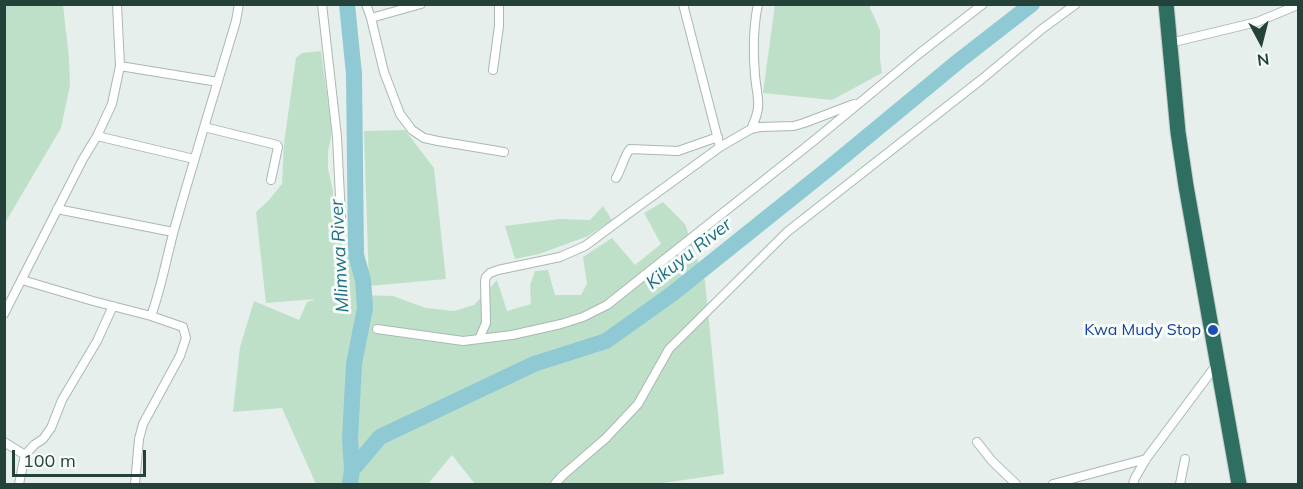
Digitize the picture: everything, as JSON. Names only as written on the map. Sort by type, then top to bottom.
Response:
[{"type":"highway","points":[[1166,4],[1182,164],[1239,484]]},
{"type":"street","points":[[4,314],[112,105],[120,66],[117,4]]},
{"type":"street","points":[[151,316],[239,4]]},
{"type":"street","points":[[321,4],[337,136],[341,217]]},
{"type":"street","points":[[366,4],[384,72],[400,114],[412,130],[424,138],[504,152]]},
{"type":"street","points":[[493,70],[499,26],[499,4]]},
{"type":"street","points":[[683,4],[720,147]]},
{"type":"street","points":[[751,129],[758,113],[759,103],[753,35],[758,4]]},
{"type":"street","points":[[377,329],[463,341],[512,335],[561,324],[583,317],[607,305],[983,4]]},
{"type":"street","points":[[555,484],[606,438],[638,404],[669,349],[787,232],[1076,4]]},
{"type":"street","points":[[370,18],[418,5]]},
{"type":"street","points":[[1170,43],[1257,22],[1299,5]]},
{"type":"street","points":[[120,66],[218,82]]},
{"type":"street","points":[[479,339],[486,323],[485,281],[490,273],[511,266],[560,257],[579,250],[720,147],[751,129],[794,126],[863,100]]},
{"type":"street","points":[[204,127],[277,145],[271,180]]},
{"type":"street","points":[[97,136],[194,159]]},
{"type":"street","points":[[616,178],[630,149],[678,151],[718,137]]},
{"type":"street","points":[[57,209],[173,232]]},
{"type":"street","points":[[22,280],[183,327],[186,338],[139,439],[135,484]]},
{"type":"street","points":[[19,484],[25,455],[43,439],[51,428],[62,400],[97,341],[113,306]]},
{"type":"street","points":[[1133,484],[1146,459],[1216,364]]},
{"type":"street","points":[[4,442],[25,455]]},
{"type":"street","points":[[977,442],[992,461],[1016,484]]},
{"type":"street","points":[[1053,484],[1146,459]]},
{"type":"street","points":[[1180,484],[1185,459]]},
{"type":"green space","points":[[5,4],[63,5],[70,85],[61,128],[5,223]]},
{"type":"green space","points":[[775,4],[870,5],[880,30],[882,73],[832,100],[763,93]]},
{"type":"green space","points":[[321,51],[331,125],[328,169],[333,191],[334,215],[341,242],[355,272],[358,295],[393,296],[426,308],[454,311],[474,305],[497,280],[507,311],[531,304],[530,285],[535,271],[548,270],[555,295],[581,295],[587,284],[583,257],[612,238],[635,265],[661,244],[644,213],[663,202],[685,224],[705,281],[724,474],[657,484],[475,484],[452,455],[428,484],[316,484],[282,408],[233,412],[240,347],[254,301],[299,320],[307,302],[315,299],[266,303],[256,212],[282,184],[284,143],[296,58],[302,53]]},
{"type":"green space","points":[[405,130],[434,168],[446,279],[369,286],[364,131]]},
{"type":"green space","points":[[603,206],[612,220],[588,236],[539,254],[515,259],[505,226],[560,219],[590,220]]},
{"type":"waterway","name":"Mlimwa River","points":[[347,4],[354,74],[356,255],[363,280],[365,308],[354,364],[350,439],[352,470]]},
{"type":"waterway","name":"Kikuyu River","points":[[350,484],[352,470],[380,437],[534,364],[606,341],[672,294],[1032,4]]},
{"type":"place","name":"Kwa Mudy Stop","points":[[1213,330]]}]
